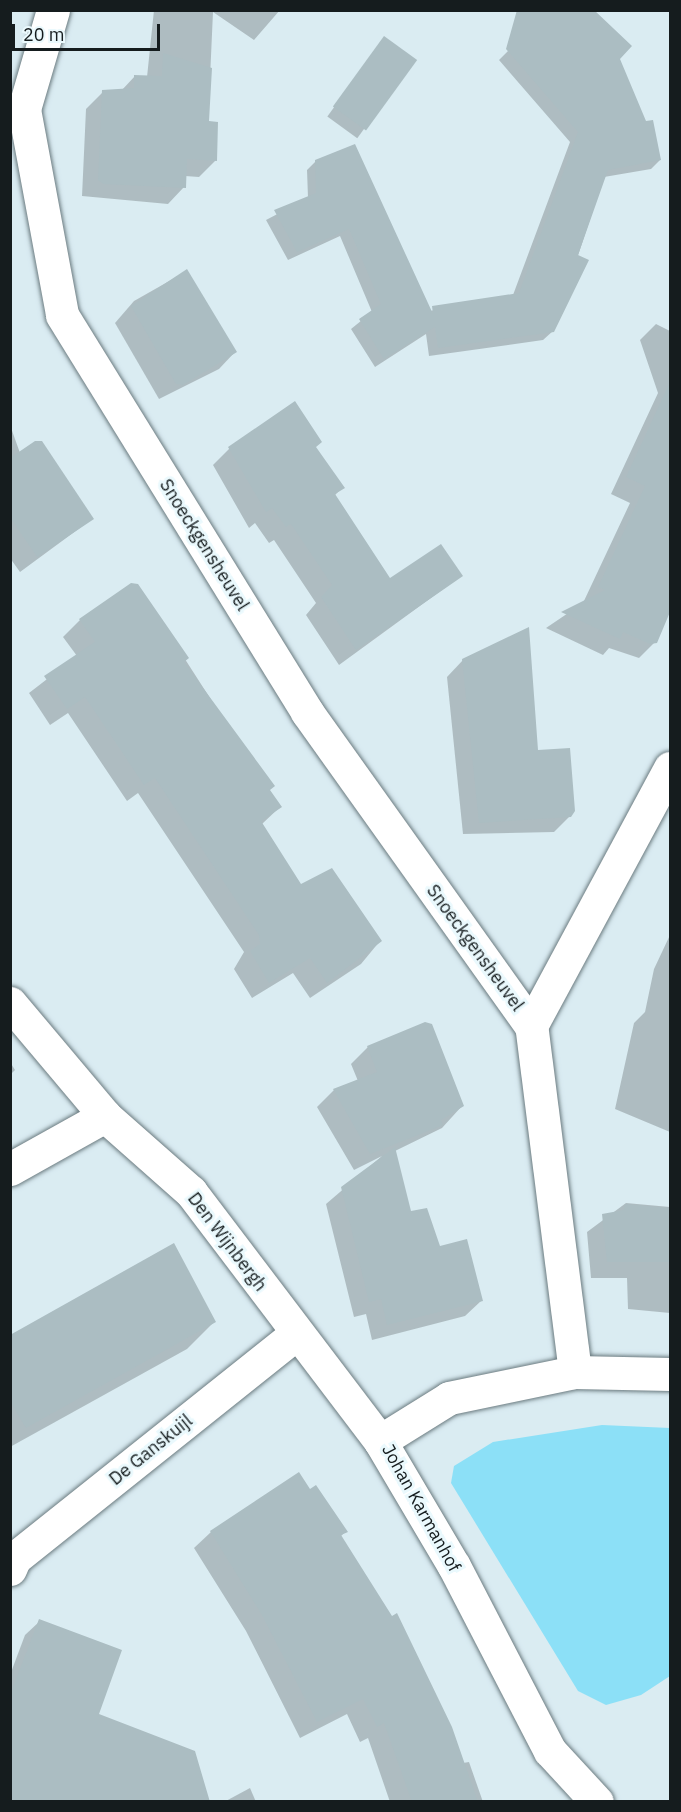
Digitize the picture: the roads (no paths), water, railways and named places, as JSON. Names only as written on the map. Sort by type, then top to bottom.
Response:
[{"type":"street","name":"Snoeckgensheuvel","points":[[53,10],[24,109],[62,315],[307,712],[531,1026],[575,1372]]},
{"type":"street","name":"Snoeckgensheuvel","points":[[531,1026],[670,768]]},
{"type":"street","name":"Den Wijnbergh","points":[[10,1003],[105,1116],[191,1192],[296,1334],[380,1441]]},
{"type":"street","points":[[10,1169],[105,1116]]},
{"type":"street","name":"De Ganskuijl","points":[[10,1569],[15,1558],[296,1334]]},
{"type":"street","name":"Johan Karmanhof","points":[[597,1802],[549,1750],[454,1566],[380,1441],[449,1398],[575,1372],[670,1374]]}]
